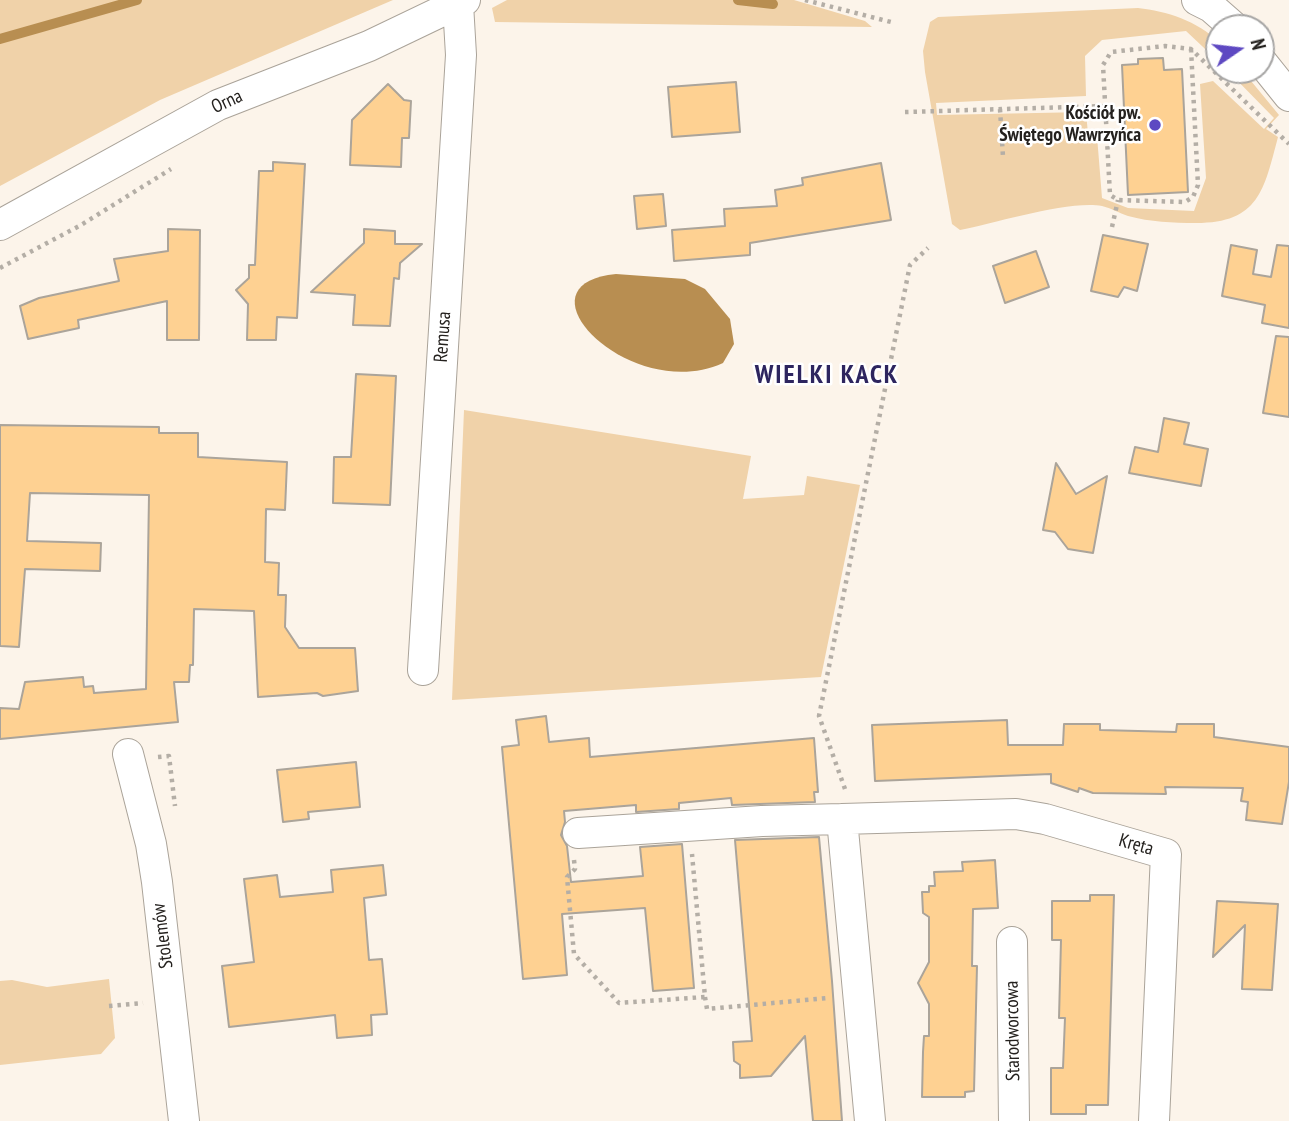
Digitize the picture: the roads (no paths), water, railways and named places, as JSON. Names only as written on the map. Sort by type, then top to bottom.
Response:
[{"type":"street","points":[[1197,0],[1219,14]]},
{"type":"street","name":"Orna","points":[[0,225],[218,104],[369,46],[461,2]]},
{"type":"street","name":"Remusa","points":[[423,670],[460,68],[461,2]]},
{"type":"street","points":[[1275,78],[1289,96]]},
{"type":"street","name":"Stolemów","points":[[128,754],[151,844],[184,1121]]},
{"type":"street","name":"Kręta","points":[[578,833],[842,819],[1016,814],[1045,819],[1166,854],[1154,1121]]},
{"type":"street","points":[[842,819],[870,1121]]},
{"type":"street","name":"Starodworcowa","points":[[1012,942],[1014,1121]]},
{"type":"waterway","points":[[0,39],[137,0]]},
{"type":"waterway","points":[[738,0],[773,4]]},
{"type":"place","name":"Kościół pw. Świętego Wawrzyńca","points":[[1155,125]]},
{"type":"district","name":"WIELKI KACK","points":[[827,376]]}]
